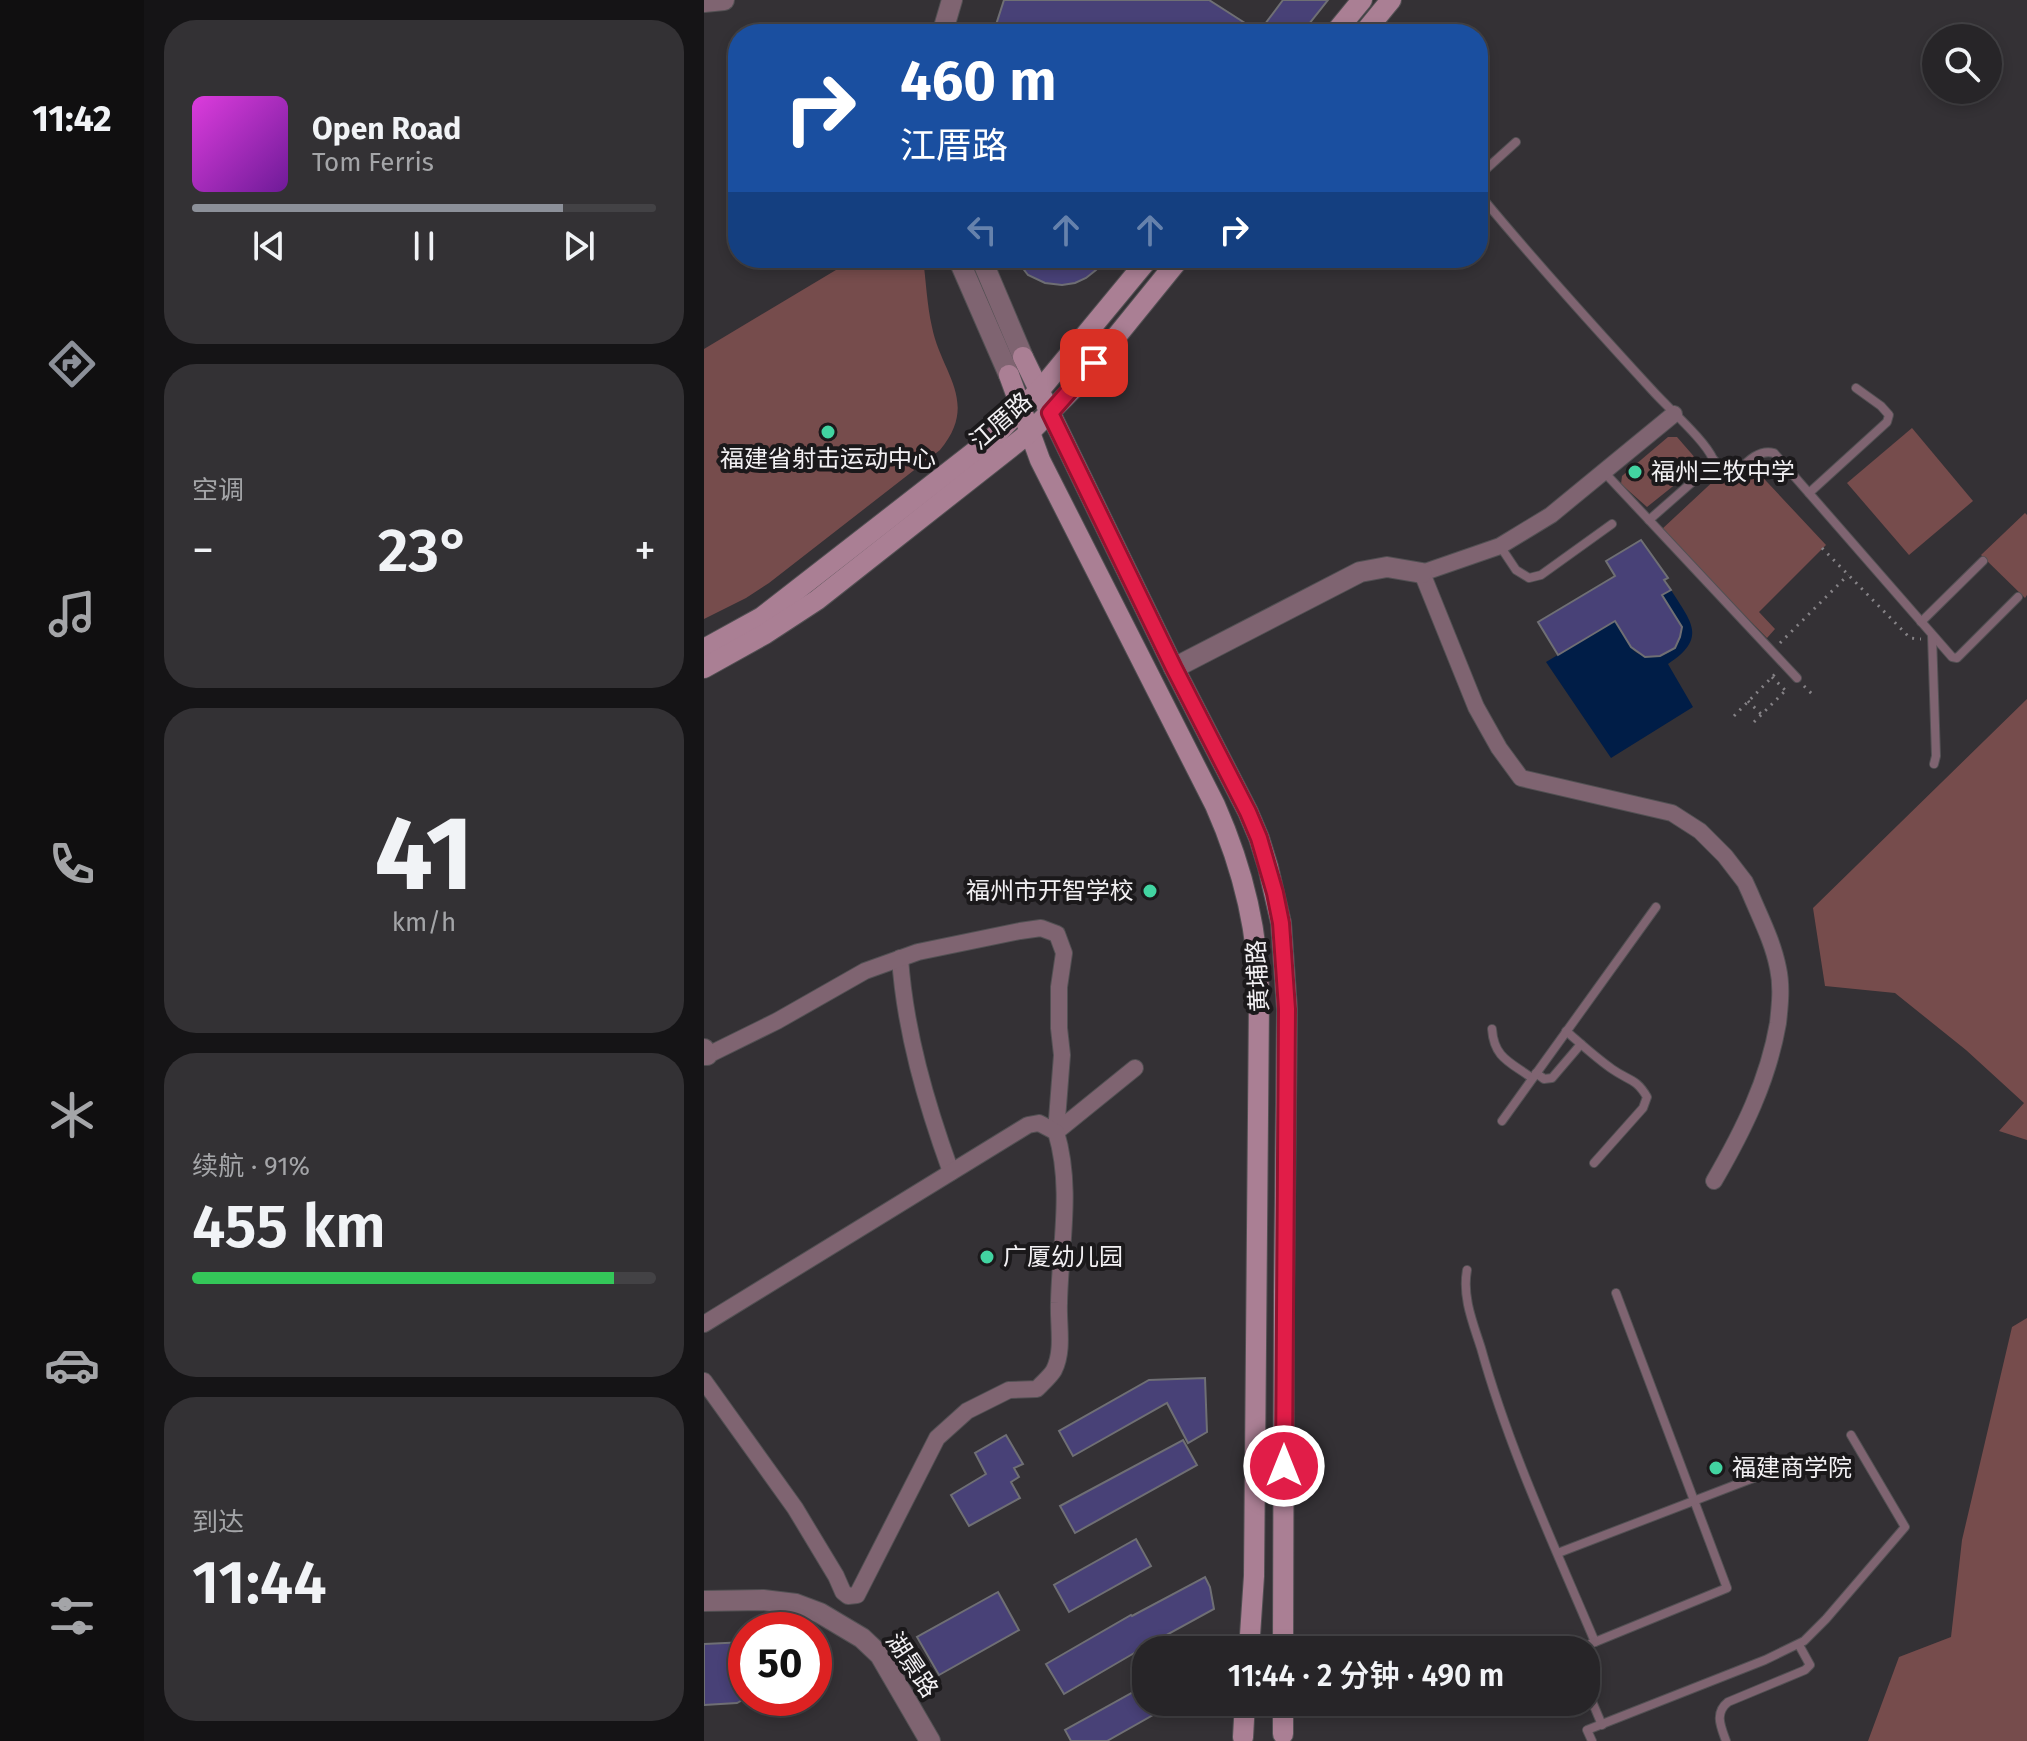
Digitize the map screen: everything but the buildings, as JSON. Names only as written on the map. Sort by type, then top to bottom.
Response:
[{"type":"main road","points":[[1342,24],[1362,0]]},
{"type":"main road","points":[[1371,24],[1391,0]]},
{"type":"main road","name":"江厝路","points":[[704,649],[751,624],[804,586],[996,435],[1039,391],[1141,268]]},
{"type":"main road","name":"江厝路","points":[[704,668],[817,600],[1029,433],[1077,385],[1172,268]]},
{"type":"main road","name":"黄埔路","points":[[1023,357],[1174,668],[1235,785],[1259,838],[1275,893],[1281,923],[1287,1009],[1283,1636]]},
{"type":"main road","name":"黄埔路","points":[[1009,375],[1047,474],[1215,805],[1237,860],[1252,916],[1259,1001],[1254,1576],[1250,1636]]},
{"type":"main road","points":[[1243,1739],[1244,1716]]},
{"type":"main road","points":[[1283,1716],[1284,1737]]},
{"type":"street","points":[[704,2],[724,0]]},
{"type":"street","points":[[945,24],[952,0]]},
{"type":"street","points":[[962,268],[1009,375]]},
{"type":"street","points":[[985,268],[1023,357]]},
{"type":"street","points":[[1174,668],[1360,572],[1387,567],[1422,573],[1500,546],[1551,515],[1674,414]]},
{"type":"street","points":[[1422,573],[1485,725],[1521,778],[1672,813],[1700,831],[1745,882],[1778,968],[1781,992],[1779,1012],[1770,1060],[1758,1096],[1714,1181]]},
{"type":"street","points":[[704,1381],[795,1508],[843,1592],[848,1596],[857,1595],[937,1438],[967,1411],[1009,1390],[1037,1389],[1054,1371],[1060,1350],[1059,1303],[1065,1211],[1062,1153],[1056,1132],[1062,1055],[1059,987],[1064,953],[1057,934],[1041,928],[990,935],[918,952],[865,971],[777,1021],[705,1053]]},
{"type":"street","points":[[900,958],[903,1000],[920,1077],[951,1172]]},
{"type":"street","points":[[1056,1132],[1135,1068]]},
{"type":"street","points":[[704,1324],[1028,1125],[1039,1123],[1056,1132]]},
{"type":"street","name":"湖景路","points":[[704,1601],[782,1602],[810,1608],[841,1625],[868,1642],[880,1655],[930,1741]]},
{"type":"lane","points":[[1488,167],[1516,142]]},
{"type":"lane","points":[[1488,205],[1545,273],[1731,478],[1760,452],[1774,453],[1952,657],[1957,658],[2018,597]]},
{"type":"lane","points":[[1809,493],[1887,422],[1889,415],[1881,406],[1856,388]]},
{"type":"lane","points":[[1649,520],[1706,470],[1713,459]]},
{"type":"lane","points":[[1604,472],[1797,678]]},
{"type":"lane","points":[[1500,546],[1516,570],[1529,578],[1541,575],[1612,524]]},
{"type":"lane","points":[[1921,622],[1983,561]]},
{"type":"lane","points":[[1932,637],[1934,764]]},
{"type":"lane","points":[[1502,1121],[1656,907]]},
{"type":"lane","points":[[1492,1029],[1494,1047],[1499,1054],[1544,1079],[1552,1078],[1581,1044]]},
{"type":"lane","points":[[1566,1031],[1614,1071],[1641,1086],[1647,1097],[1643,1108],[1594,1163]]},
{"type":"lane","points":[[1467,1270],[1467,1299],[1495,1399],[1593,1636]]},
{"type":"lane","points":[[1600,1640],[1727,1588],[1616,1293]]},
{"type":"lane","points":[[1592,1741],[1587,1730],[1799,1645],[1826,1619],[1905,1527],[1851,1435]]},
{"type":"lane","points":[[1558,1553],[1769,1472]]},
{"type":"lane","points":[[1726,1741],[1719,1721],[1723,1706],[1805,1670],[1810,1665],[1799,1645]]},
{"type":"lane","points":[[1598,1716],[1602,1725]]},
{"type":"path","points":[[1822,548],[1910,638],[1932,637]]},
{"type":"path","points":[[1771,651],[1848,575]]},
{"type":"path","points":[[1734,716],[1784,665]]},
{"type":"path","points":[[1772,677],[1785,690]]},
{"type":"path","points":[[1754,722],[1797,678]]},
{"type":"path","points":[[1748,701],[1762,715]]},
{"type":"shaded area","name":"福建省射击运动中心","points":[[839,268],[924,268],[932,327],[954,388],[957,417],[952,433],[940,450],[769,583],[704,619],[704,349]]},
{"type":"shaded area","points":[[1912,428],[1973,501],[1909,555],[1847,483]]},
{"type":"shaded area","points":[[1668,437],[1677,437],[1697,460],[1697,467],[1647,507],[1621,484],[1622,476]]},
{"type":"shaded area","points":[[1753,467],[1826,545],[1759,612],[1775,629],[1767,638],[1661,530],[1720,475],[1729,485],[1733,485]]},
{"type":"shaded area","points":[[2025,513],[2027,595],[2025,598],[1981,555]]},
{"type":"shaded area","points":[[2027,699],[2027,1140],[1999,1131],[2024,1103],[1966,1050],[1895,993],[1825,986],[1813,908]]},
{"type":"shaded area","points":[[2027,1318],[2027,1741],[1868,1741],[1899,1657],[1951,1637],[1962,1540],[2012,1327]]},
{"type":"water","points":[[1671,590],[1685,611],[1692,638],[1680,655],[1668,664],[1693,707],[1611,758],[1546,662],[1615,621],[1633,650],[1655,657],[1667,654],[1677,644],[1682,627],[1662,595]]},
{"type":"place","name":"福建省射击运动中心","points":[[828,432]]},
{"type":"place","name":"福州三牧中学","points":[[1635,472]]},
{"type":"place","name":"福州市开智学校","points":[[1150,891]]},
{"type":"place","name":"广厦幼儿园","points":[[987,1257]]},
{"type":"place","name":"福建商学院","points":[[1716,1468]]},
{"type":"route","points":[[1094,363],[1050,413],[1248,812],[1268,867],[1281,923],[1287,1009],[1284,1466]]}]
